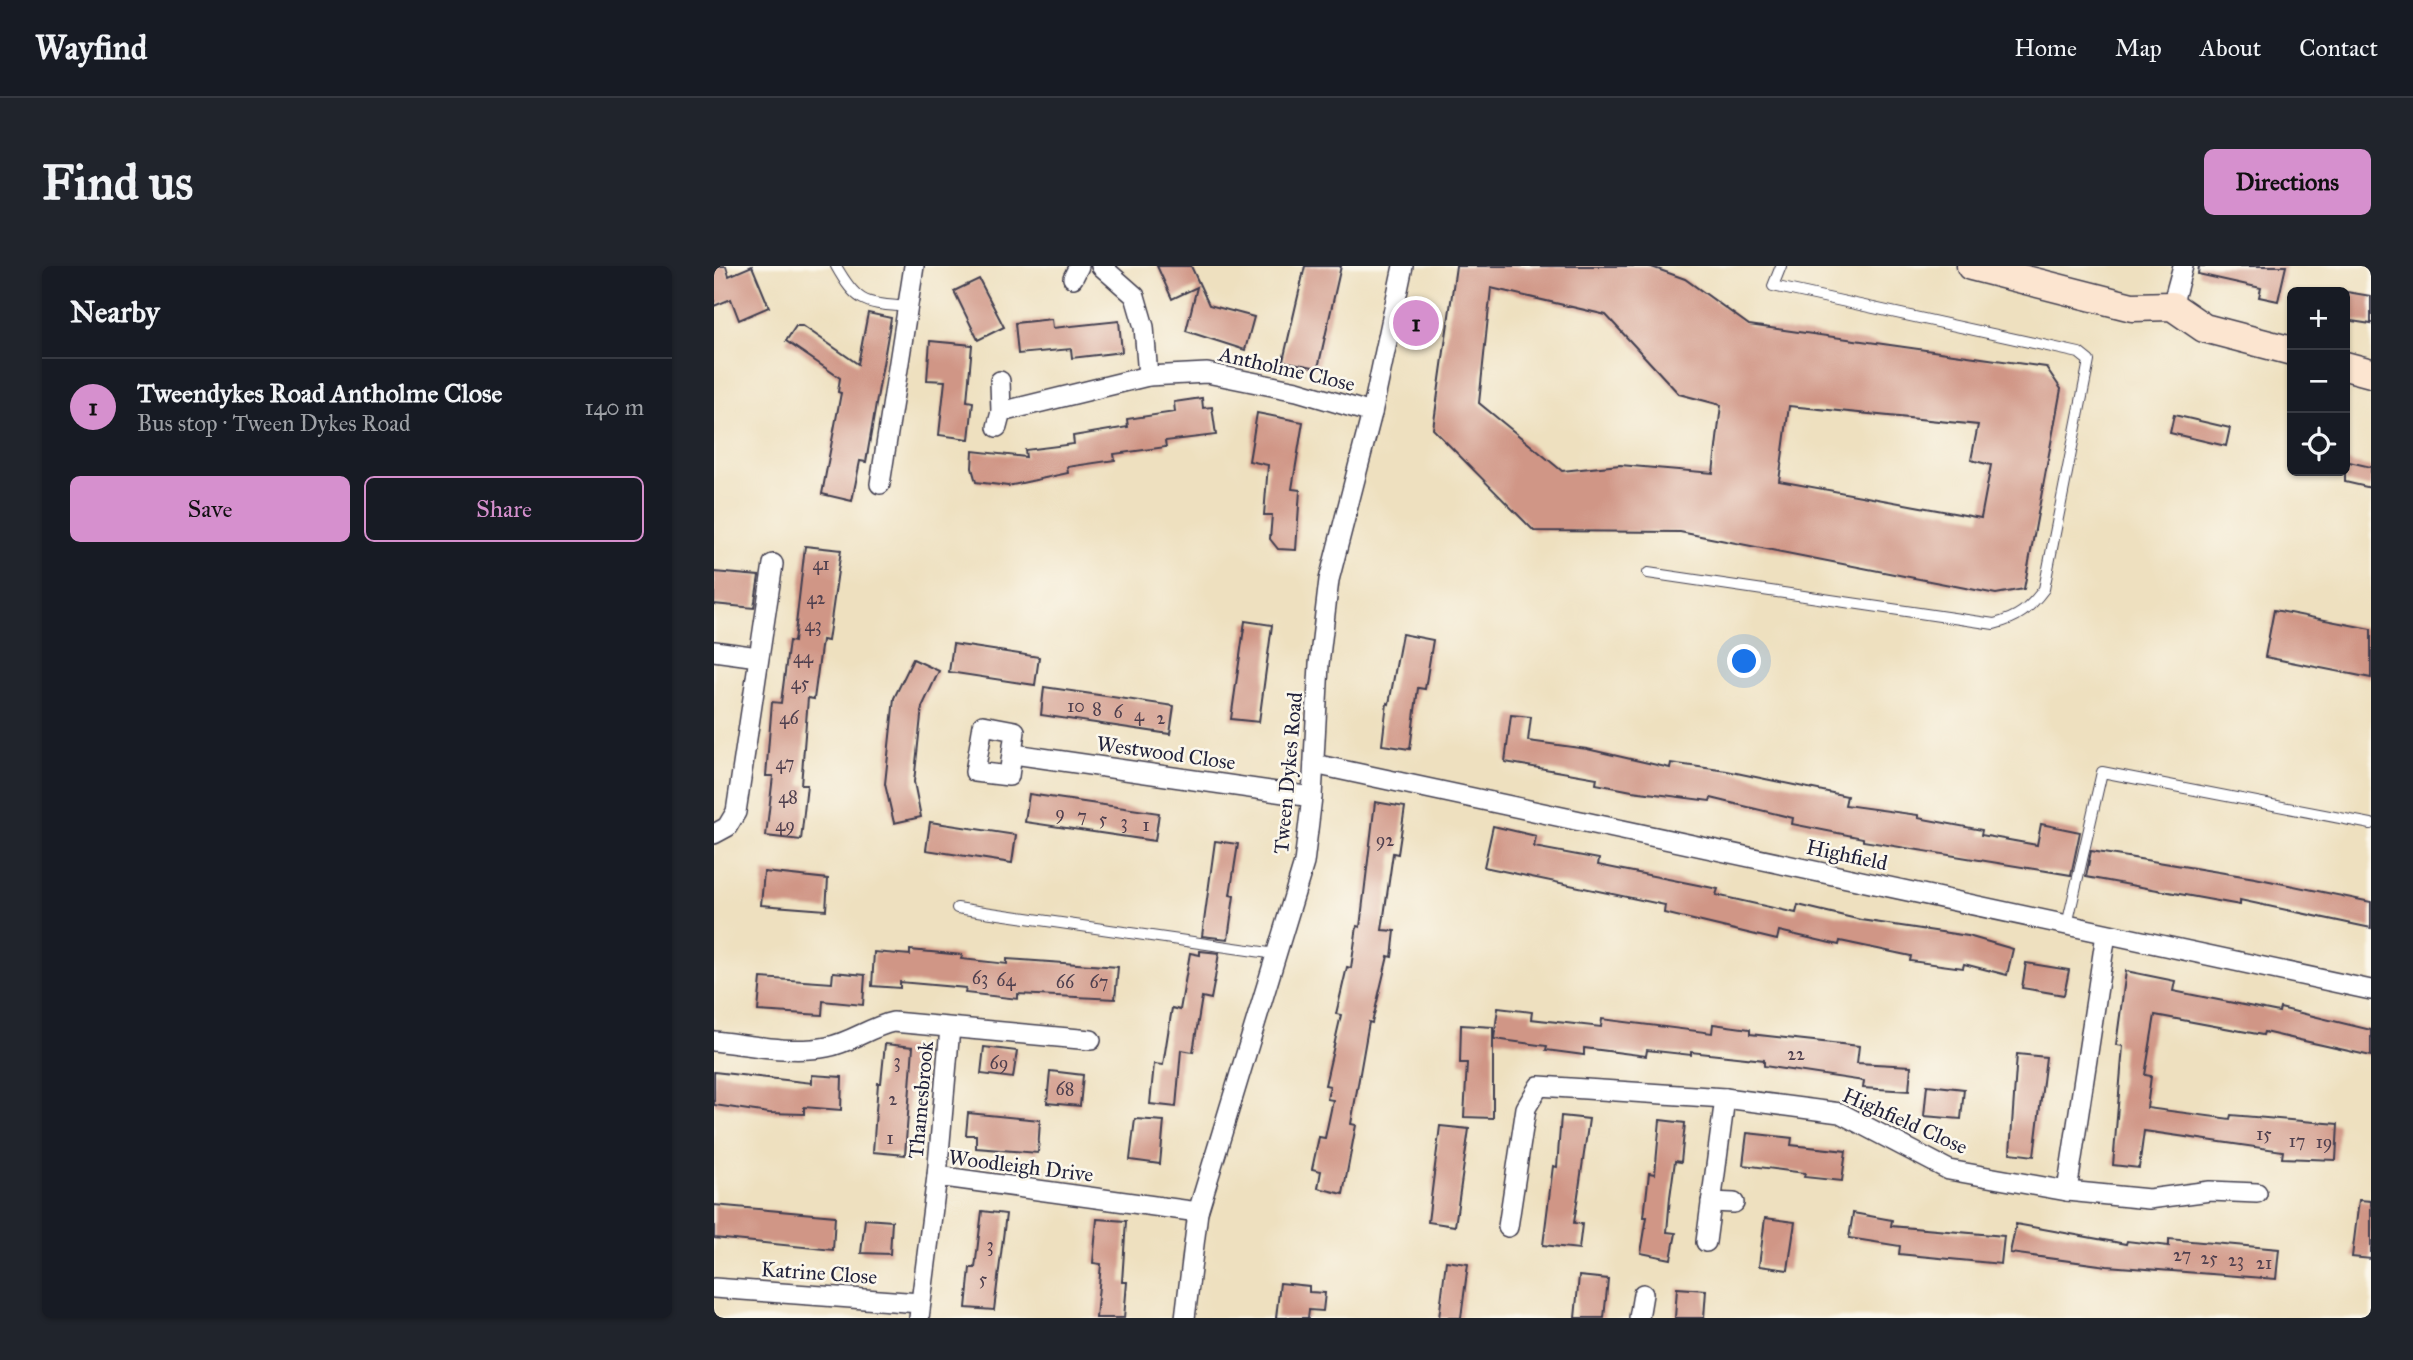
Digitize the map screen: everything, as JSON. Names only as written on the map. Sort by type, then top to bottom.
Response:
[{"type":"main road","points":[[1971,266],[2132,307],[2172,306],[2204,328],[2288,350]]},
{"type":"main road","points":[[2350,367],[2371,373]]},
{"type":"street","points":[[880,484],[915,266]]},
{"type":"street","points":[[1101,266],[1135,296],[1144,327],[1148,376]]},
{"type":"street","name":"Tween Dykes Road","points":[[1185,1318],[1198,1212],[1304,863],[1312,797],[1319,664],[1329,580],[1372,413],[1403,266]]},
{"type":"street","points":[[2172,306],[2183,266]]},
{"type":"street","name":"Antholme Close","points":[[1000,381],[999,419],[1148,376],[1207,373],[1297,391],[1372,413]]},
{"type":"street","points":[[714,834],[727,827],[736,812],[773,564]]},
{"type":"street","points":[[714,651],[758,657]]},
{"type":"street","name":"Westwood Close","points":[[1014,754],[1312,797]]},
{"type":"street","name":"Highfield","points":[[1314,764],[2371,990]]},
{"type":"street","points":[[2067,1191],[2106,934]]},
{"type":"street","name":"Thamesbrook","points":[[714,1041],[798,1049],[830,1047],[876,1026],[893,1022],[1091,1040]]},
{"type":"street","name":"Thamesbrook","points":[[937,1176],[950,1028]]},
{"type":"street","name":"Highfield Close","points":[[1508,1227],[1526,1108],[1539,1086],[1724,1098],[1840,1113],[1950,1170],[2067,1191],[2149,1199],[2210,1191],[2257,1194]]},
{"type":"street","points":[[1706,1242],[1724,1098]]},
{"type":"street","name":"Woodleigh Drive","points":[[919,1311],[937,1176],[1198,1212]]},
{"type":"street","points":[[1711,1202],[1734,1203]]},
{"type":"street","name":"Katrine Close","points":[[714,1288],[919,1311]]},
{"type":"street","points":[[1639,1318],[1643,1294]]},
{"type":"lane","points":[[836,266],[851,293],[871,303],[908,307]]},
{"type":"lane","points":[[1648,573],[1994,624],[2015,619],[2029,609],[2044,589],[2089,361],[2079,353],[1773,286],[1781,266]]},
{"type":"lane","points":[[2067,925],[2102,772],[2371,824]]},
{"type":"lane","points":[[957,908],[1276,954]]},
{"type":"building","points":[[714,266],[726,266],[729,276],[752,266],[769,307],[739,320],[731,299],[714,306]]},
{"type":"building","points":[[1157,266],[1191,266],[1209,305],[1254,317],[1245,350],[1186,331],[1197,287],[1172,299]]},
{"type":"building","points":[[1305,266],[1341,266],[1318,368],[1283,361]]},
{"type":"building","points":[[1456,266],[1649,266],[1685,279],[1749,325],[2046,367],[2061,389],[2024,589],[1996,594],[1680,532],[1534,531],[1433,429]],"holes":[[[1491,288],[1606,315],[1679,394],[1721,405],[1713,473],[1620,465],[1562,471],[1479,403]],[[1789,406],[1978,425],[1971,460],[1991,465],[1981,518],[1779,481]]]},
{"type":"building","points":[[2199,266],[2286,266],[2278,301],[2259,297],[2261,288],[2198,274]]},
{"type":"building","points":[[979,279],[1004,327],[978,340],[954,291]]},
{"type":"building","points":[[2350,292],[2371,296],[2371,324],[2350,321]]},
{"type":"building","points":[[868,313],[891,318],[866,462],[860,461],[852,501],[822,494],[841,393],[838,392],[840,378],[786,341],[796,326],[803,326],[858,364]]},
{"type":"building","points":[[1052,319],[1053,328],[1119,321],[1122,352],[1072,358],[1071,349],[1018,354],[1015,323]]},
{"type":"building","points":[[930,341],[972,345],[967,401],[973,402],[969,439],[939,435],[945,381],[927,380]]},
{"type":"building","points":[[1202,398],[1203,408],[1212,407],[1216,435],[1165,441],[1166,447],[1114,454],[1115,460],[1067,467],[1068,473],[1008,486],[976,482],[972,468],[973,451],[1026,457],[1025,450],[1074,444],[1073,436],[1128,427],[1127,419],[1175,412],[1174,402]]},
{"type":"building","points":[[1257,413],[1303,422],[1292,489],[1300,490],[1296,550],[1278,549],[1270,539],[1272,515],[1264,515],[1268,465],[1249,461]]},
{"type":"building","points":[[2174,415],[2230,428],[2226,446],[2170,433]]},
{"type":"building","points":[[2350,462],[2371,467],[2371,488],[2345,482],[2345,476],[2350,476]]},
{"type":"building","points":[[805,546],[841,550],[828,641],[822,640],[814,699],[808,698],[801,785],[807,785],[801,840],[766,836],[773,776],[766,776],[772,702],[781,703],[789,641],[794,642]]},
{"type":"building","points":[[714,572],[759,576],[754,608],[714,604]]},
{"type":"building","points":[[2274,610],[2371,629],[2371,678],[2265,657]]},
{"type":"building","points":[[1245,621],[1272,625],[1259,722],[1231,719]]},
{"type":"building","points":[[1402,634],[1433,640],[1425,689],[1418,688],[1410,749],[1382,745],[1387,703],[1389,704]]},
{"type":"building","points":[[953,644],[1039,657],[1035,685],[949,672]]},
{"type":"building","points":[[913,659],[939,671],[922,707],[914,782],[921,817],[894,823],[885,784],[894,698]]},
{"type":"building","points":[[1044,687],[1174,706],[1170,734],[1041,715]]},
{"type":"building","points":[[1511,715],[1531,717],[1528,741],[1587,749],[1670,768],[1671,763],[1727,771],[1847,796],[1845,805],[1918,815],[1918,818],[1982,830],[1981,835],[2037,845],[2041,824],[2080,832],[2071,875],[1863,841],[1863,838],[1792,824],[1793,818],[1711,798],[1710,801],[1632,791],[1596,784],[1597,778],[1505,762]]},
{"type":"building","points":[[1029,794],[1159,813],[1155,841],[1025,822]]},
{"type":"building","points":[[1375,802],[1405,807],[1398,854],[1393,853],[1382,930],[1395,931],[1392,957],[1388,956],[1372,1023],[1369,1022],[1351,1124],[1356,1125],[1343,1194],[1318,1188],[1321,1171],[1312,1169],[1319,1137],[1325,1138],[1333,1100],[1327,1099],[1330,1086],[1325,1085],[1341,1015],[1336,1014],[1347,967],[1351,968],[1357,926],[1360,927]]},
{"type":"building","points":[[930,822],[1016,835],[1012,863],[926,850]]},
{"type":"building","points":[[1493,826],[1536,836],[1534,847],[1599,859],[1598,865],[1718,889],[1716,895],[1796,913],[1798,905],[1861,920],[1968,936],[2013,949],[2007,975],[1964,964],[1963,968],[1910,961],[1911,956],[1840,941],[1839,945],[1779,931],[1777,940],[1664,913],[1665,905],[1484,867]]},
{"type":"building","points":[[1215,841],[1238,844],[1230,895],[1234,896],[1228,939],[1202,936]]},
{"type":"building","points":[[2091,851],[2255,878],[2371,902],[2371,928],[2240,900],[2240,905],[2086,877]]},
{"type":"building","points":[[764,872],[828,879],[826,910],[761,905]]},
{"type":"building","points":[[910,950],[962,955],[961,959],[1007,964],[1007,959],[1118,967],[1115,999],[1018,994],[1018,999],[965,993],[966,988],[900,982],[900,988],[872,986],[874,952],[910,955]]},
{"type":"building","points":[[1200,951],[1219,953],[1211,999],[1202,997],[1193,1052],[1181,1050],[1176,1107],[1150,1104],[1154,1064],[1163,1065],[1172,1008],[1180,1010],[1190,953],[1200,955]]},
{"type":"building","points":[[2026,963],[2069,970],[2064,995],[2022,988]]},
{"type":"building","points":[[2126,971],[2175,981],[2173,991],[2279,1012],[2280,1008],[2371,1030],[2371,1056],[2264,1032],[2263,1035],[2155,1015],[2145,1075],[2151,1076],[2147,1108],[2230,1119],[2231,1115],[2338,1124],[2336,1160],[2282,1158],[2283,1151],[2144,1131],[2139,1168],[2113,1165],[2123,1046],[2116,1045]]},
{"type":"building","points":[[833,972],[865,975],[863,1005],[823,1001],[822,1015],[758,1011],[761,978],[832,983]]},
{"type":"building","points":[[1498,1008],[1532,1012],[1531,1019],[1601,1027],[1602,1019],[1712,1033],[1713,1024],[1750,1029],[1750,1034],[1859,1046],[1857,1063],[1911,1066],[1909,1091],[1863,1088],[1864,1081],[1764,1066],[1764,1060],[1691,1052],[1691,1055],[1647,1050],[1646,1056],[1584,1048],[1584,1055],[1546,1050],[1547,1046],[1494,1039]]},
{"type":"building","points":[[1461,1025],[1493,1027],[1493,1118],[1464,1117],[1467,1063],[1460,1063]]},
{"type":"building","points":[[885,1044],[913,1047],[905,1155],[873,1152],[878,1083],[881,1083]]},
{"type":"building","points":[[984,1047],[1017,1051],[1013,1078],[981,1074]]},
{"type":"building","points":[[2017,1054],[2046,1057],[2034,1156],[2010,1153]]},
{"type":"building","points":[[1050,1071],[1083,1075],[1080,1106],[1047,1103]]},
{"type":"building","points":[[714,1072],[812,1083],[812,1075],[842,1077],[841,1110],[804,1107],[804,1114],[769,1113],[714,1105]]},
{"type":"building","points":[[1927,1085],[1964,1089],[1961,1119],[1924,1116]]},
{"type":"building","points":[[968,1113],[1040,1120],[1038,1153],[976,1148],[976,1135],[966,1135]]},
{"type":"building","points":[[1561,1116],[1589,1119],[1574,1223],[1582,1224],[1579,1249],[1543,1245],[1553,1166],[1557,1167]]},
{"type":"building","points":[[1135,1119],[1164,1121],[1160,1164],[1130,1160]]},
{"type":"building","points":[[1660,1120],[1685,1123],[1681,1162],[1675,1161],[1670,1197],[1667,1232],[1676,1233],[1671,1259],[1641,1253],[1647,1217],[1644,1217],[1649,1173],[1655,1174]]},
{"type":"building","points":[[1440,1126],[1469,1129],[1455,1226],[1428,1222]]},
{"type":"building","points":[[1747,1133],[1792,1138],[1791,1145],[1846,1151],[1842,1181],[1804,1177],[1805,1173],[1743,1165]]},
{"type":"building","points":[[2359,1200],[2371,1201],[2371,1259],[2352,1257]]},
{"type":"building","points":[[714,1205],[835,1216],[833,1250],[714,1238]]},
{"type":"building","points":[[982,1211],[1006,1214],[994,1310],[966,1308],[970,1268],[975,1268]]},
{"type":"building","points":[[1853,1213],[1892,1220],[1891,1226],[2004,1236],[2001,1264],[1899,1254],[1900,1246],[1849,1238]]},
{"type":"building","points":[[1765,1218],[1795,1222],[1788,1270],[1759,1266]]},
{"type":"building","points":[[865,1219],[892,1221],[890,1254],[861,1253]]},
{"type":"building","points":[[1097,1219],[1126,1221],[1122,1282],[1127,1282],[1124,1318],[1096,1318],[1101,1264],[1093,1263]]},
{"type":"building","points":[[2016,1224],[2126,1244],[2127,1241],[2169,1246],[2169,1239],[2279,1249],[2276,1279],[2107,1266],[2010,1253]]},
{"type":"building","points":[[1446,1261],[1468,1264],[1461,1318],[1439,1318]]},
{"type":"building","points":[[1579,1276],[1608,1279],[1604,1318],[1575,1318]]},
{"type":"building","points":[[1280,1283],[1309,1286],[1309,1292],[1325,1293],[1323,1311],[1309,1310],[1308,1318],[1276,1318]]},
{"type":"building","points":[[1677,1288],[1706,1290],[1704,1318],[1675,1318]]},
{"type":"place","name":"Tweendykes Road Antholme Close","points":[[1416,323]]}]
